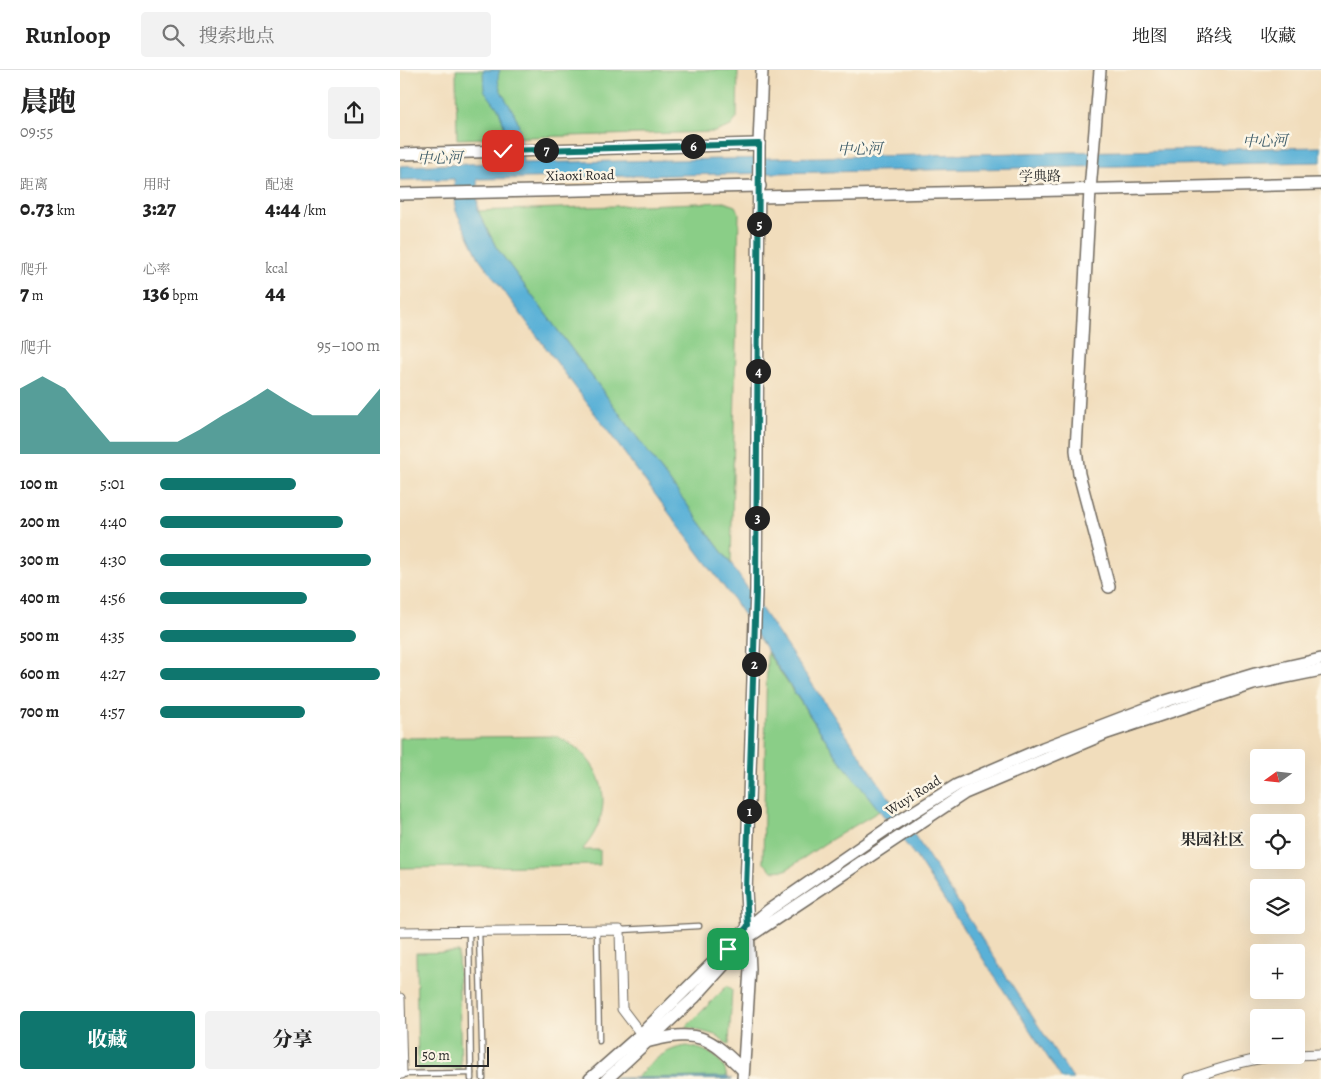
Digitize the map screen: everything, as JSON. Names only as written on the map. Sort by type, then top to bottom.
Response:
[{"type":"street","points":[[743,1074],[748,1009],[749,931],[746,890],[755,649],[759,149],[762,70]]},
{"type":"street","points":[[1100,70],[1090,190],[1076,450],[1079,474],[1109,587]]},
{"type":"street","name":"Xiaoxi Road","points":[[400,154],[524,150],[759,149]]},
{"type":"street","name":"学典路","points":[[760,188],[1090,190],[1321,184]]},
{"type":"street","name":"Xiaoxi Road","points":[[400,194],[760,188]]},
{"type":"street","name":"Wuyi Road","points":[[602,1076],[694,998],[749,931],[769,910],[891,833],[957,785],[1166,701],[1256,674],[1321,659]]},
{"type":"street","name":"Wuyi Road","points":[[909,821],[965,793],[1107,733],[1253,684],[1321,670]]},
{"type":"street","points":[[400,932],[620,930],[622,1009],[645,1038],[708,1039],[722,1050],[743,1074]]},
{"type":"street","points":[[400,998],[401,1074]]},
{"type":"street","points":[[1305,1055],[1321,1054]]},
{"type":"street","points":[[1189,1079],[1227,1065],[1250,1060]]},
{"type":"lane","points":[[620,930],[699,926]]},
{"type":"lane","points":[[469,930],[471,1079]]},
{"type":"lane","points":[[480,930],[483,1079]]},
{"type":"lane","points":[[597,930],[599,1041]]},
{"type":"lane","points":[[401,1074],[471,1073]]},
{"type":"green space","points":[[456,70],[738,70],[737,118],[731,126],[715,132],[457,139]]},
{"type":"green space","points":[[724,202],[735,206],[739,213],[731,564],[496,247],[478,211]]},
{"type":"green space","points":[[767,652],[838,758],[881,810],[824,844],[786,870],[772,871],[763,862]]},
{"type":"green space","points":[[556,736],[573,746],[586,757],[596,771],[601,786],[603,802],[594,834],[582,850],[600,850],[600,865],[400,868],[400,738]]},
{"type":"green space","points":[[458,952],[461,1069],[418,1070],[416,953]]},
{"type":"green space","points":[[727,986],[732,989],[729,1045],[715,1035],[686,1027]]},
{"type":"green space","points":[[687,1046],[701,1049],[713,1055],[723,1065],[727,1079],[635,1079],[652,1062],[664,1054]]},
{"type":"water","points":[[483,70],[500,70],[498,77],[501,90],[519,125],[523,163],[1321,147],[1321,162],[477,179],[478,211],[496,247],[731,564],[925,851],[1073,1079],[1062,1079],[916,857],[838,758],[733,599],[479,258],[456,211],[454,179],[400,180],[400,166],[501,163],[506,144],[504,126],[499,110],[484,90]]},
{"type":"water","points":[[727,1077],[732,1079],[533,1079]]},
{"type":"district","name":"果园社区","points":[[1212,839]]},
{"type":"route","points":[[503,151],[759,144],[756,590],[746,890],[748,926],[728,949]]},
{"type":"water label","name":"中心河","points":[[1265,141]]},
{"type":"water label","name":"中心河","points":[[860,149]]},
{"type":"water label","name":"中心河","points":[[440,158]]}]
